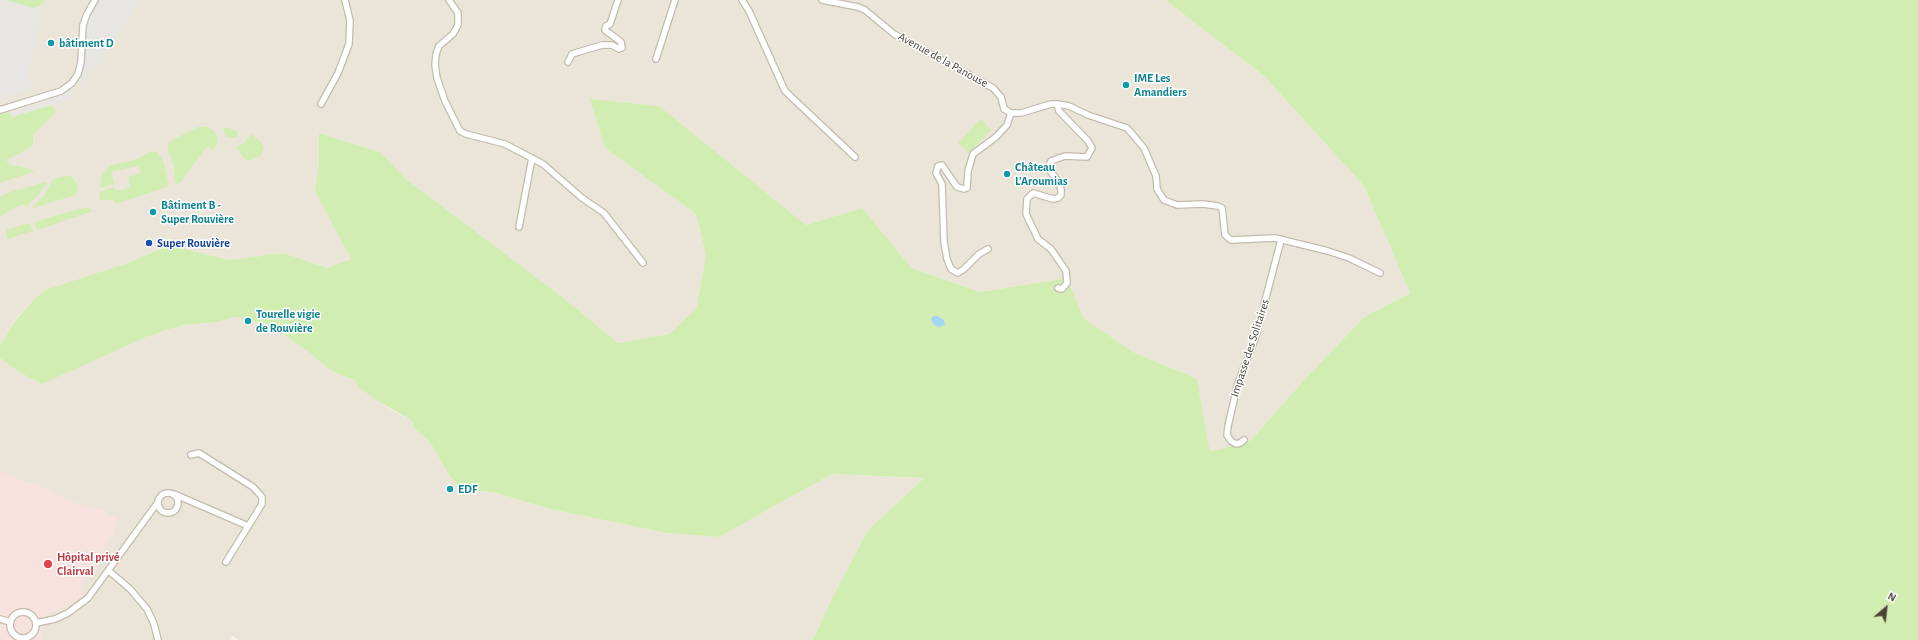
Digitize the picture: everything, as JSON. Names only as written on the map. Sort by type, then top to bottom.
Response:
[{"type":"street","points":[[0,110],[61,91],[72,83],[78,74],[81,62],[83,25],[86,14],[95,0]]},
{"type":"street","points":[[321,104],[338,73],[349,44],[350,21],[345,0]]},
{"type":"street","points":[[448,0],[458,13],[458,25],[453,34],[440,46],[436,54],[434,65],[445,101],[460,131],[466,134],[505,144],[532,158],[552,171],[567,186],[604,213],[643,263]]},
{"type":"street","points":[[568,62],[572,54],[602,45],[612,45],[619,49],[622,48],[621,42],[605,30],[606,26],[610,24],[618,0]]},
{"type":"street","points":[[656,59],[675,0]]},
{"type":"street","points":[[742,0],[749,11],[785,92],[855,157]]},
{"type":"street","name":"Avenue de la Panouse","points":[[822,0],[858,7],[865,10],[894,34],[993,88],[1001,97],[1004,109],[1011,114]]},
{"type":"street","points":[[988,249],[979,254],[958,273],[951,269],[947,260],[944,242],[942,184],[936,173],[938,166],[942,164],[957,187],[964,189],[967,188],[968,171],[973,154],[996,137],[1007,125],[1011,114],[1020,113],[1051,104],[1057,104],[1069,106],[1088,116],[1127,128],[1144,148],[1156,176],[1157,189],[1164,200],[1177,205],[1203,204],[1222,208],[1227,238],[1231,240],[1263,237],[1282,240],[1328,251],[1355,260],[1380,273]]},
{"type":"street","points":[[1057,104],[1059,111],[1092,148],[1087,157],[1064,156],[1050,161],[1048,168],[1061,190],[1061,195],[1058,198],[1053,199],[1033,193],[1027,199],[1026,214],[1038,239],[1050,249],[1066,271],[1067,283],[1064,288],[1058,288]]},
{"type":"street","points":[[519,227],[532,158]]},
{"type":"street","name":"Impasse des Solitaires","points":[[1244,440],[1236,444],[1231,441],[1227,435],[1228,426],[1238,383],[1255,339],[1282,240]]},
{"type":"street","points":[[191,455],[199,453],[260,493],[262,497],[262,504],[226,562]]},
{"type":"street","points":[[36,623],[55,619],[72,611],[88,598],[164,493],[174,494],[248,526]]},
{"type":"street","points":[[158,502],[162,511],[168,513],[175,511],[179,502],[174,494]]},
{"type":"street","points":[[109,571],[130,589],[147,609],[154,624],[158,640]]},
{"type":"street","points":[[21,612],[32,615],[36,623],[34,632],[31,636],[23,638],[13,634],[10,628],[10,622],[13,617],[21,612]]},
{"type":"street","points":[[0,619],[10,622]]},
{"type":"shaded area","points":[[0,0],[1165,0],[1263,75],[1364,186],[1410,293],[1364,317],[1305,379],[1250,441],[1210,453],[1197,379],[1133,352],[1082,318],[1067,278],[980,292],[912,268],[862,208],[806,225],[659,107],[605,148],[696,214],[706,255],[696,309],[669,334],[618,343],[565,299],[406,179],[380,152],[319,133],[319,164],[316,191],[351,259],[327,268],[284,253],[229,260],[170,245],[32,302],[14,321],[0,345]]},
{"type":"shaded area","points":[[0,0],[6,0],[42,11],[28,74],[32,88],[0,98]]},
{"type":"shaded area","points":[[99,0],[140,0],[97,66],[91,70],[83,85],[77,83],[83,68],[86,22]]},
{"type":"shaded area","points":[[68,91],[72,93],[72,97],[61,102],[12,117],[9,113],[50,99]]},
{"type":"shaded area","points":[[234,317],[268,324],[306,350],[331,371],[355,380],[358,387],[393,411],[411,420],[416,430],[430,442],[446,470],[460,490],[493,492],[546,508],[666,533],[719,537],[832,474],[924,478],[868,530],[830,602],[813,640],[239,640],[232,636],[231,640],[0,640],[0,358],[16,370],[146,337],[183,325],[218,322]]},
{"type":"shaded area","name":"Hôpital privé Clairval","points":[[0,471],[19,480],[52,490],[61,497],[87,507],[102,510],[118,519],[111,538],[79,589],[84,595],[60,610],[45,615],[41,640],[0,640]]},
{"type":"green space","points":[[5,0],[46,0],[43,4],[33,8]]},
{"type":"green space","points":[[1165,0],[1918,0],[1918,640],[813,640],[830,602],[868,530],[924,478],[832,474],[719,537],[666,533],[546,508],[493,492],[460,490],[446,470],[430,442],[416,430],[411,420],[376,400],[358,387],[355,380],[331,371],[306,350],[268,324],[234,317],[218,322],[183,325],[146,337],[42,384],[16,370],[0,358],[0,345],[14,322],[45,290],[122,265],[170,245],[229,260],[284,253],[327,268],[351,259],[315,191],[319,164],[319,133],[380,152],[406,179],[565,299],[618,343],[669,334],[696,309],[706,255],[696,214],[605,148],[590,99],[659,106],[806,225],[862,208],[912,268],[980,292],[1067,278],[1083,318],[1133,352],[1197,379],[1210,452],[1250,441],[1305,379],[1364,317],[1410,293],[1364,186],[1263,75]]},
{"type":"green space","points":[[50,105],[57,111],[33,135],[33,146],[6,160],[9,164],[36,171],[0,183],[0,114],[8,112],[12,117]]},
{"type":"green space","points":[[981,119],[991,130],[969,153],[958,143]]},
{"type":"green space","points":[[198,127],[207,127],[214,131],[217,138],[217,145],[213,150],[207,146],[181,182],[176,184],[173,165],[167,145],[170,141]]},
{"type":"green space","points":[[225,127],[236,130],[238,134],[236,137],[228,137],[225,135],[223,128]]},
{"type":"green space","points":[[251,134],[259,140],[264,147],[261,156],[249,161],[243,157],[236,146],[243,144]]},
{"type":"green space","points":[[152,151],[158,152],[164,163],[169,186],[116,204],[113,200],[100,200],[99,195],[101,191],[115,187],[116,191],[130,187],[128,177],[141,173],[138,166],[111,172],[114,184],[100,188],[101,177],[107,169],[112,165],[134,160]]},
{"type":"green space","points":[[71,175],[78,185],[76,195],[30,209],[43,197],[53,179]]},
{"type":"green space","points":[[47,182],[39,194],[26,207],[22,204],[0,217],[0,197],[10,192]]},
{"type":"green space","points":[[87,207],[93,211],[37,230],[34,222]]},
{"type":"green space","points":[[30,223],[33,231],[7,239],[6,230]]},
{"type":"water","points":[[933,316],[937,316],[944,320],[945,325],[939,327],[934,325],[931,319]]},
{"type":"place","name":"bâtiment D","points":[[51,43]]},
{"type":"place","name":"IME Les Amandiers","points":[[1126,85]]},
{"type":"place","name":"Château L'Aroumias","points":[[1007,174]]},
{"type":"place","name":"Bâtiment B - Super Rouvière","points":[[153,212]]},
{"type":"place","name":"Super Rouvière","points":[[149,243]]},
{"type":"place","name":"Tourelle vigie de Rouvière","points":[[248,321]]},
{"type":"place","name":"EDF","points":[[450,489]]},
{"type":"place","name":"Hôpital privé Clairval","points":[[48,564]]}]
